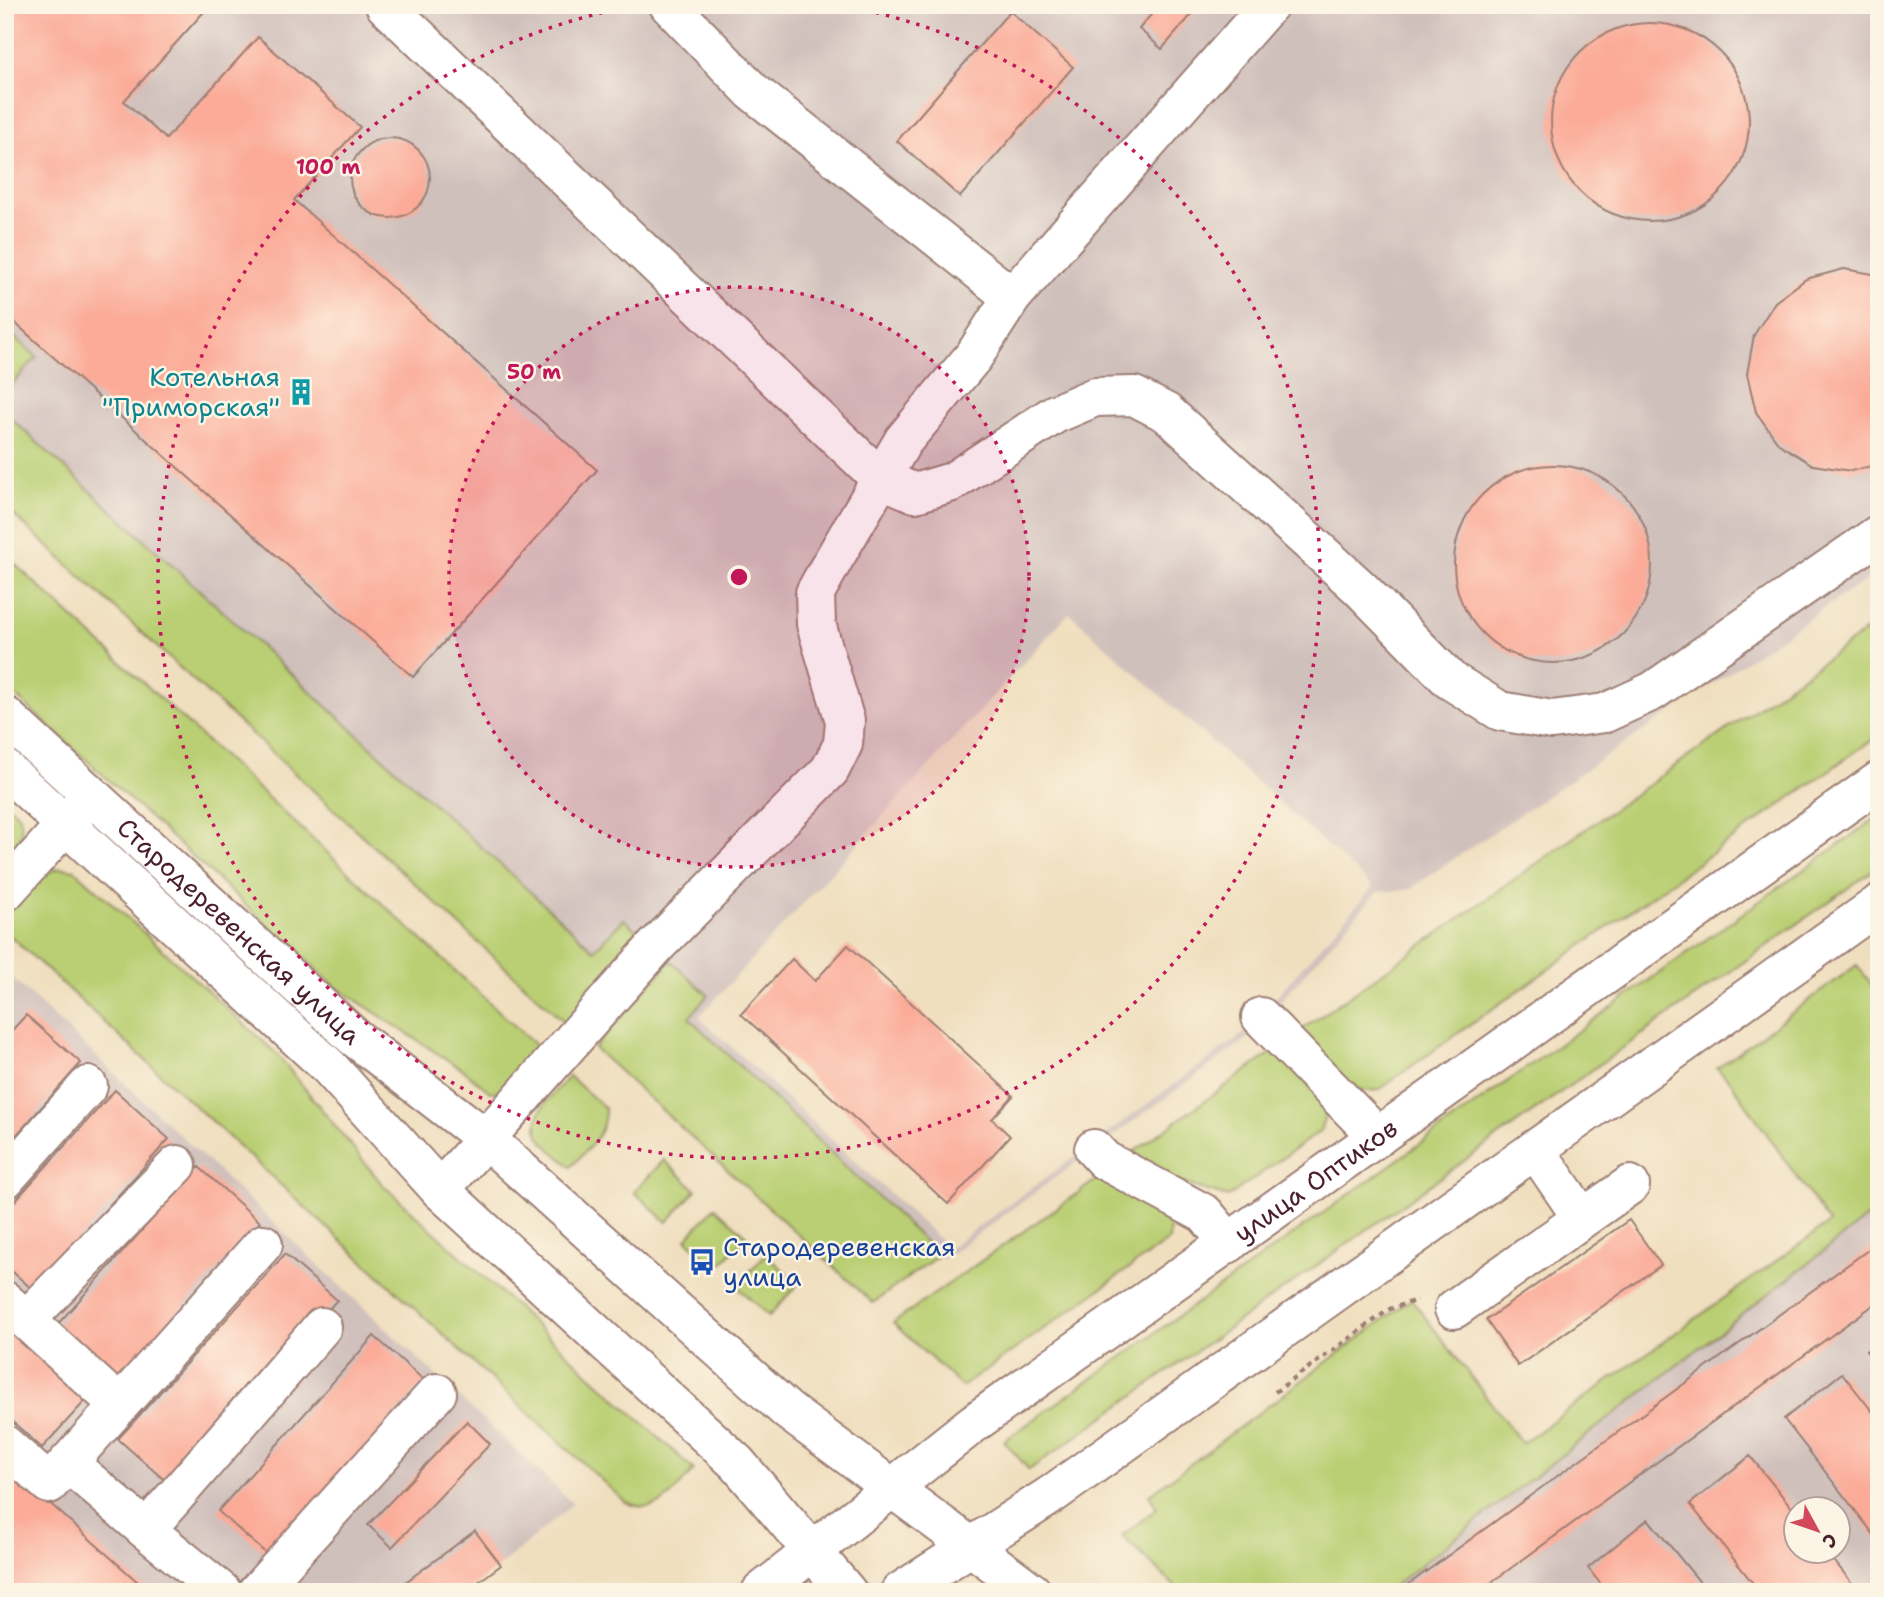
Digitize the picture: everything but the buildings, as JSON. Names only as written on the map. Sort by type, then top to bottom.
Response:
[{"type":"main road","points":[[385,5],[880,478],[915,493],[953,482],[1055,414],[1095,397],[1134,396],[1167,413],[1360,588],[1450,680],[1500,711],[1552,720],[1605,713],[1653,691],[1879,534]]},
{"type":"main road","points":[[669,5],[752,91],[1012,297]]},
{"type":"main road","points":[[440,1190],[655,947],[830,770],[843,744],[845,721],[816,624],[816,593],[880,478],[903,441],[974,356],[1012,297],[1269,5]]},
{"type":"main road","name":"Стародеревенская улица","points":[[5,716],[354,1037],[485,1138],[788,1411],[1032,1592]]},
{"type":"main road","name":"Стародеревенская улица","points":[[5,769],[329,1067],[440,1190],[737,1462],[846,1592]]},
{"type":"main road","name":"улица Оптиков","points":[[761,1592],[974,1423],[1879,781]]},
{"type":"main road","points":[[5,892],[92,796]]},
{"type":"main road","points":[[900,1592],[1048,1497],[1877,908]]},
{"type":"main road","points":[[1261,1017],[1378,1137]]},
{"type":"main road","points":[[5,1179],[89,1086]]},
{"type":"main road","points":[[1094,1149],[1104,1160],[1205,1214],[1229,1243]]},
{"type":"main road","points":[[1535,1149],[1582,1219]]},
{"type":"main road","points":[[119,1405],[16,1311],[177,1165]]},
{"type":"main road","points":[[1454,1309],[1630,1185]]},
{"type":"main road","points":[[5,1445],[49,1484],[262,1244]]},
{"type":"main road","points":[[146,1530],[322,1327]]},
{"type":"main road","points":[[257,1592],[437,1392]]},
{"type":"main road","points":[[68,1463],[222,1592]]},
{"type":"path","points":[[1275,1392],[1390,1309],[1426,1296],[1454,1309]]},
{"type":"shaded area","points":[[5,5],[1879,5],[1879,571],[1408,890],[1377,892],[1247,1039],[943,1259],[689,1017],[708,995],[625,919],[595,950],[5,413],[5,392],[36,357],[5,329]],"holes":[[[1069,613],[1373,887],[1242,1035],[949,1248],[699,1017]]]},
{"type":"shaded area","points":[[5,971],[573,1504],[465,1592],[5,1592]]},
{"type":"shaded area","points":[[1879,1208],[1879,1592],[1386,1592]]},
{"type":"green space","points":[[5,329],[37,357],[5,392]]},
{"type":"green space","points":[[5,413],[594,950],[624,919],[644,937],[567,1024],[5,507]]},
{"type":"green space","points":[[5,555],[542,1051],[503,1090],[490,1092],[466,1072],[336,987],[5,686]]},
{"type":"green space","points":[[1879,622],[1879,735],[1378,1090],[1352,1088],[1294,1035]]},
{"type":"green space","points":[[5,803],[17,814],[22,828],[16,847],[5,863]]},
{"type":"green space","points":[[1879,816],[1879,866],[1029,1470],[1004,1441]]},
{"type":"green space","points":[[61,868],[75,870],[276,1053],[382,1184],[694,1470],[671,1495],[656,1505],[647,1507],[624,1501],[5,931],[5,914],[23,892],[36,880]]},
{"type":"green space","points":[[671,961],[708,995],[689,1018],[939,1255],[873,1303],[594,1048]]},
{"type":"green space","points":[[1857,965],[1879,994],[1879,1208],[1386,1592],[1181,1592],[1122,1536],[1157,1508],[1149,1495],[1411,1299],[1522,1443],[1829,1223],[1730,1081],[1717,1068]]},
{"type":"green space","points":[[1277,1049],[1325,1104],[1325,1117],[1320,1131],[1228,1197],[1165,1178],[1128,1156]]},
{"type":"green space","points":[[569,1076],[605,1108],[605,1118],[599,1134],[571,1167],[544,1143],[537,1130],[544,1104]]},
{"type":"green space","points":[[664,1160],[696,1190],[667,1222],[634,1192]]},
{"type":"green space","points":[[1105,1174],[1167,1216],[1169,1240],[962,1387],[893,1323]]},
{"type":"green space","points":[[715,1207],[747,1236],[717,1268],[686,1239]]},
{"type":"green space","points":[[766,1254],[798,1284],[769,1316],[736,1286]]},
{"type":"place","name":"Котельная \"Приморская\"","points":[[301,392]]},
{"type":"place","name":"Стародеревенская улица","points":[[702,1262]]}]
